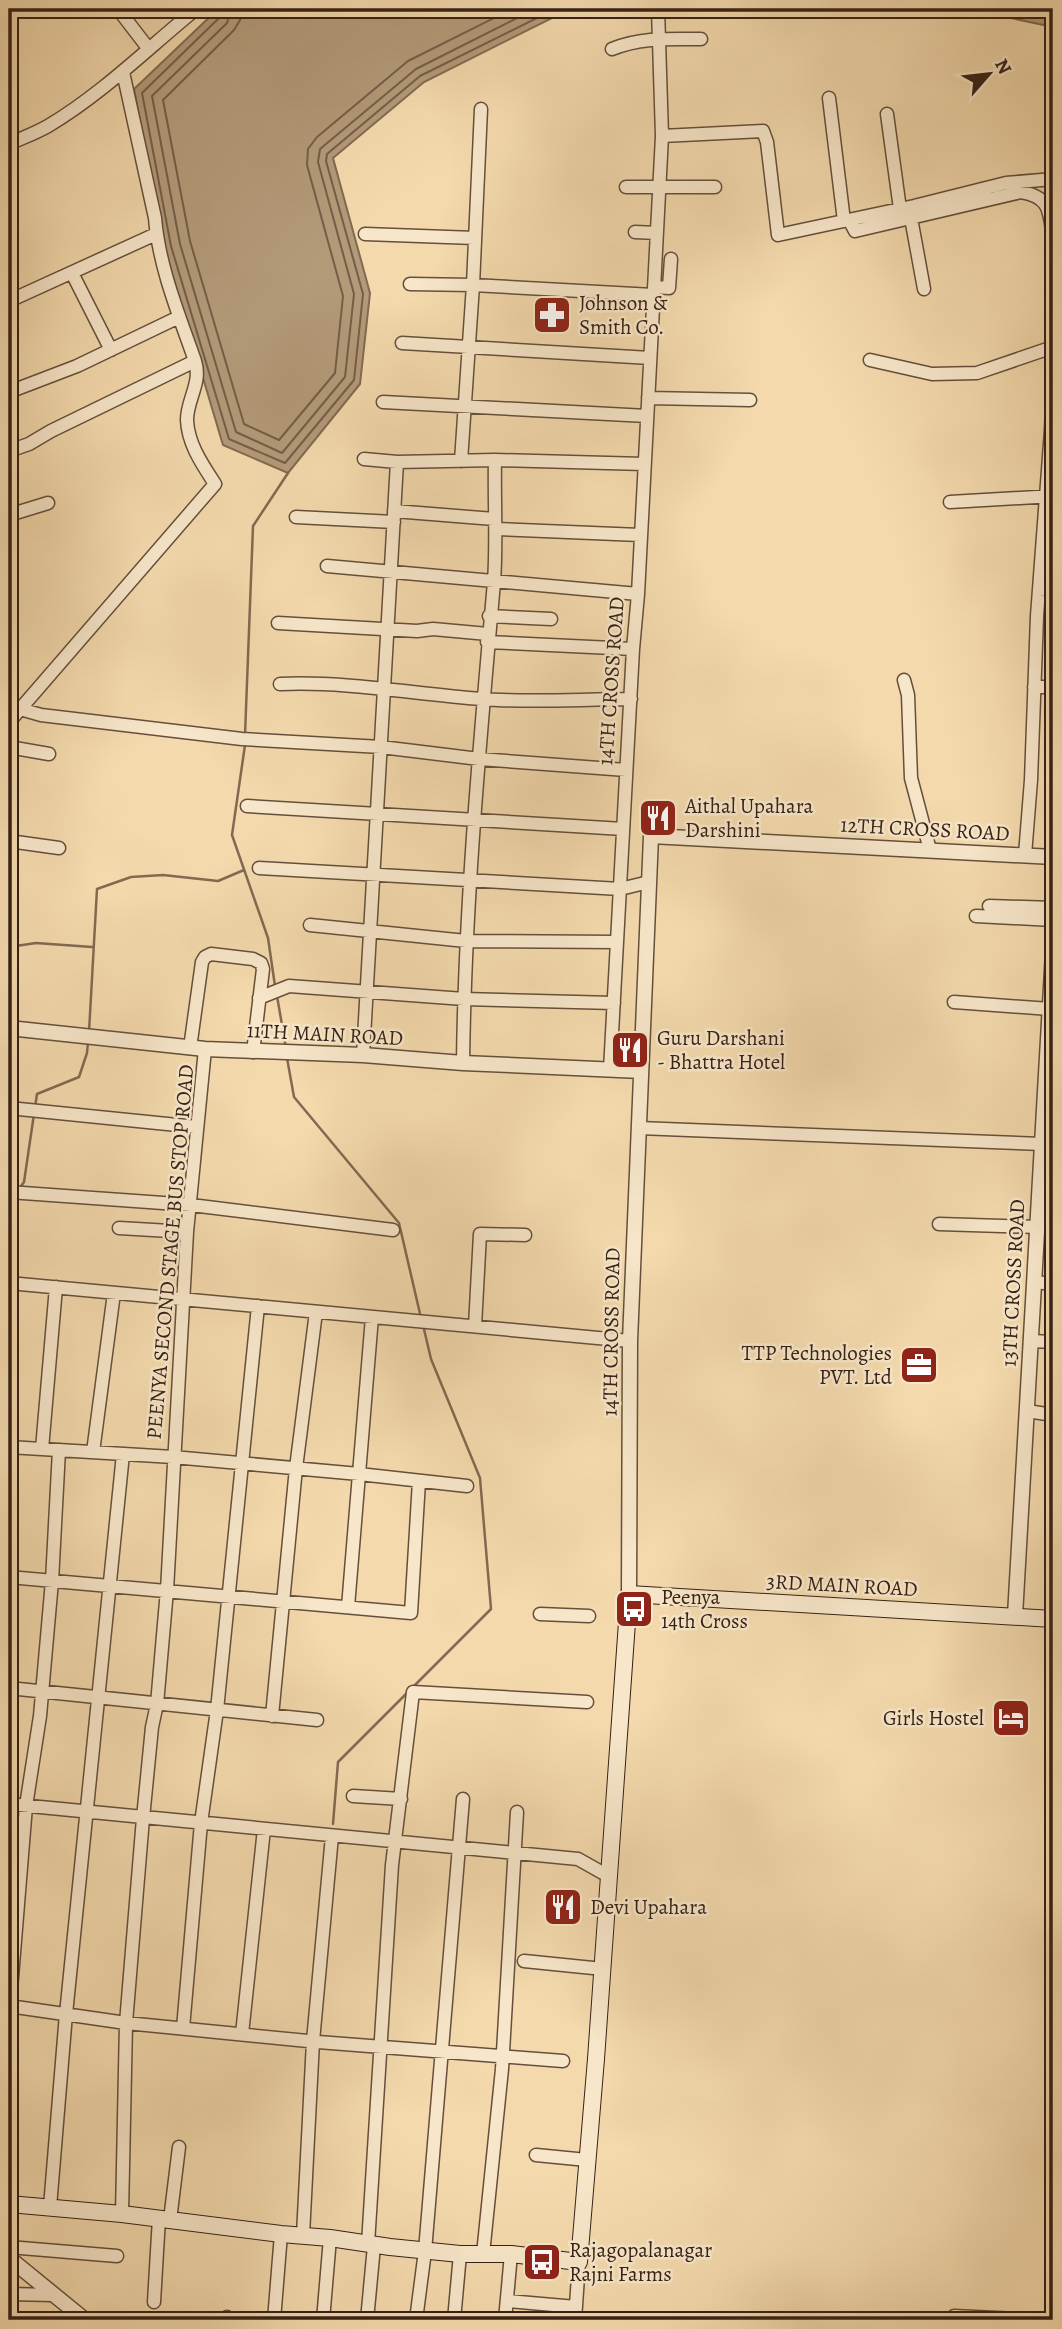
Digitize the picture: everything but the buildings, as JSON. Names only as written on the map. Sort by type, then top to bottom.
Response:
[{"type":"main road","name":"3RD MAIN ROAD","points":[[629,1594],[1053,1619]]},
{"type":"main road","points":[[9,2204],[122,2214],[425,2251],[511,2254],[579,2262],[610,1877],[629,1594]]},
{"type":"street","points":[[118,9],[148,48]]},
{"type":"street","points":[[9,144],[47,127],[123,72],[196,9]]},
{"type":"street","name":"14TH CROSS ROAD","points":[[610,1070],[662,136],[657,9]]},
{"type":"street","points":[[612,49],[659,38],[701,39]]},
{"type":"street","points":[[9,722],[215,484],[194,449],[187,418],[199,373],[179,317],[156,234],[123,72]]},
{"type":"street","points":[[829,98],[846,221],[855,231],[1021,192],[1031,194],[1048,206],[1053,237]]},
{"type":"street","points":[[461,461],[481,109]]},
{"type":"street","points":[[887,114],[900,209]]},
{"type":"street","points":[[662,136],[763,131],[767,142],[778,235],[1006,183],[1053,178]]},
{"type":"street","points":[[626,187],[715,187]]},
{"type":"street","points":[[911,218],[924,289]]},
{"type":"street","points":[[635,232],[657,233]]},
{"type":"street","points":[[9,301],[156,234]]},
{"type":"street","points":[[365,234],[475,238]]},
{"type":"street","points":[[410,284],[654,291],[669,288],[671,259]]},
{"type":"street","points":[[72,273],[111,350]]},
{"type":"street","points":[[9,392],[78,366],[179,317]]},
{"type":"street","points":[[402,343],[650,358]]},
{"type":"street","points":[[870,360],[932,374],[977,373],[1053,347]]},
{"type":"street","points":[[9,451],[29,444],[195,361]]},
{"type":"street","points":[[1025,855],[1039,590],[1050,496],[1053,384]]},
{"type":"street","points":[[648,398],[750,400]]},
{"type":"street","points":[[383,402],[647,415]]},
{"type":"street","points":[[364,459],[397,462],[495,460],[644,464]]},
{"type":"street","points":[[463,1062],[469,879],[494,581],[495,460]]},
{"type":"street","points":[[363,1055],[397,462]]},
{"type":"street","points":[[950,502],[1050,496]]},
{"type":"street","points":[[9,515],[48,503]]},
{"type":"street","points":[[296,517],[394,517],[640,535]]},
{"type":"street","points":[[327,566],[638,594]]},
{"type":"street","points":[[1039,590],[1053,589]]},
{"type":"street","points":[[489,616],[551,619]]},
{"type":"street","points":[[278,624],[388,628],[634,649]]},
{"type":"street","points":[[904,680],[908,695],[911,778],[930,850]]},
{"type":"street","points":[[280,684],[384,688],[483,699],[631,699]]},
{"type":"street","points":[[1034,687],[1053,687]]},
{"type":"street","points":[[20,709],[41,715],[242,739],[381,747],[479,759],[626,770]]},
{"type":"street","points":[[9,747],[49,754]]},
{"type":"street","points":[[247,806],[623,829]]},
{"type":"street","name":"12TH CROSS ROAD","points":[[641,1070],[651,836],[1053,857]]},
{"type":"street","points":[[9,841],[59,848]]},
{"type":"street","points":[[259,868],[620,889],[649,882]]},
{"type":"street","points":[[989,906],[1053,908]]},
{"type":"street","points":[[976,916],[1053,920]]},
{"type":"street","points":[[310,925],[466,941],[617,942]]},
{"type":"street","name":"13TH CROSS ROAD","points":[[1015,1616],[1038,1227],[1046,1190],[1042,1144],[1053,952]]},
{"type":"street","points":[[190,1048],[202,962],[211,954],[253,959],[261,963],[263,969],[253,1052]]},
{"type":"street","points":[[259,998],[289,986],[464,999],[614,1003]]},
{"type":"street","points":[[954,1002],[1051,1000]]},
{"type":"street","name":"11TH MAIN ROAD","points":[[9,1028],[205,1049],[641,1070]]},
{"type":"street","name":"PEENYA SECOND STAGE BUS STOP ROAD","points":[[122,2214],[126,2023],[143,1818],[167,1590],[187,1233],[205,1049]]},
{"type":"street","name":"14TH CROSS ROAD","points":[[629,1594],[630,1341],[641,1070]]},
{"type":"street","points":[[9,1108],[197,1126]]},
{"type":"street","points":[[639,1128],[1042,1144]]},
{"type":"street","points":[[9,1192],[191,1205],[393,1230]]},
{"type":"street","points":[[939,1224],[1038,1227]]},
{"type":"street","points":[[119,1228],[187,1233]]},
{"type":"street","points":[[475,1326],[480,1234],[525,1235]]},
{"type":"street","points":[[1034,1282],[1053,1284]]},
{"type":"street","points":[[9,1283],[630,1341]]},
{"type":"street","points":[[42,1449],[56,1287]]},
{"type":"street","points":[[93,1452],[114,1293]]},
{"type":"street","points":[[183,2028],[201,1823],[217,1710],[257,1306]]},
{"type":"street","points":[[272,1716],[296,1468],[316,1312]]},
{"type":"street","points":[[348,1607],[372,1317]]},
{"type":"street","points":[[1031,1341],[1053,1342]]},
{"type":"street","points":[[1027,1411],[1053,1415]]},
{"type":"street","points":[[9,1447],[173,1457],[467,1486]]},
{"type":"street","points":[[9,2014],[26,1806],[42,1691],[52,1581],[59,1450]]},
{"type":"street","points":[[50,2207],[66,2014],[123,1454]]},
{"type":"street","points":[[9,1577],[411,1613],[419,1481]]},
{"type":"street","points":[[540,1614],[589,1616]]},
{"type":"street","points":[[9,1688],[317,1720]]},
{"type":"street","points":[[367,2320],[392,1865],[413,1692],[587,1702]]},
{"type":"street","points":[[353,1796],[401,1799]]},
{"type":"street","points":[[416,2320],[425,2251],[463,1798]]},
{"type":"street","points":[[9,1804],[578,1859],[610,1877]]},
{"type":"street","points":[[483,2254],[502,2056],[517,1811]]},
{"type":"street","points":[[242,2034],[264,1829]]},
{"type":"street","points":[[303,2235],[313,2041],[332,1836]]},
{"type":"street","points":[[524,1961],[603,1969]]},
{"type":"street","points":[[9,2006],[126,2023],[442,2053],[563,2061]]},
{"type":"street","points":[[154,2302],[164,2219],[179,2147]]},
{"type":"street","points":[[536,2155],[587,2160]]},
{"type":"street","points":[[274,2320],[281,2234]]},
{"type":"street","points":[[323,2320],[330,2238]]},
{"type":"street","points":[[9,2247],[117,2256]]},
{"type":"street","points":[[454,2320],[460,2254]]},
{"type":"street","points":[[505,2320],[511,2254]]},
{"type":"street","points":[[9,2258],[85,2320]]},
{"type":"street","points":[[507,2301],[576,2314],[579,2262]]},
{"type":"street","points":[[9,2294],[53,2295]]},
{"type":"street","points":[[954,2316],[1040,2320]]},
{"type":"water","points":[[218,9],[570,9],[424,82],[333,158],[370,293],[360,384],[288,473],[223,445],[164,247],[134,89]]},
{"type":"water","points":[[984,9],[1053,9],[1053,27],[1006,17]]},
{"type":"waterway","points":[[245,735],[253,526],[288,473]]},
{"type":"waterway","points":[[245,745],[232,835],[268,938],[275,986]]},
{"type":"waterway","points":[[89,1032],[97,889],[131,877],[163,875],[218,881],[244,870]]},
{"type":"waterway","points":[[9,947],[36,943],[92,947]]},
{"type":"waterway","points":[[277,996],[286,1048]]},
{"type":"waterway","points":[[35,1107],[37,1094],[79,1077],[88,1042]]},
{"type":"waterway","points":[[287,1058],[294,1097],[399,1223],[421,1318]]},
{"type":"waterway","points":[[19,1189],[24,1182],[34,1114]]},
{"type":"waterway","points":[[9,1207],[14,1198]]},
{"type":"waterway","points":[[413,1687],[491,1609],[480,1478],[431,1359],[423,1325]]},
{"type":"waterway","points":[[333,1824],[338,1762],[408,1692]]},
{"type":"place","name":"Johnson & Smith Co.","points":[[552,315]]},
{"type":"place","name":"Aithal Upahara Darshini","points":[[658,818]]},
{"type":"place","name":"Guru Darshani - Bhattra Hotel","points":[[630,1050]]},
{"type":"place","name":"TTP Technologies PVT. Ltd","points":[[919,1365]]},
{"type":"place","name":"Peenya 14th Cross","points":[[634,1609]]},
{"type":"place","name":"Girls Hostel","points":[[1011,1718]]},
{"type":"place","name":"Devi Upahara","points":[[563,1907]]},
{"type":"place","name":"Rajagopalanagar Rajni Farms","points":[[542,2262]]}]
